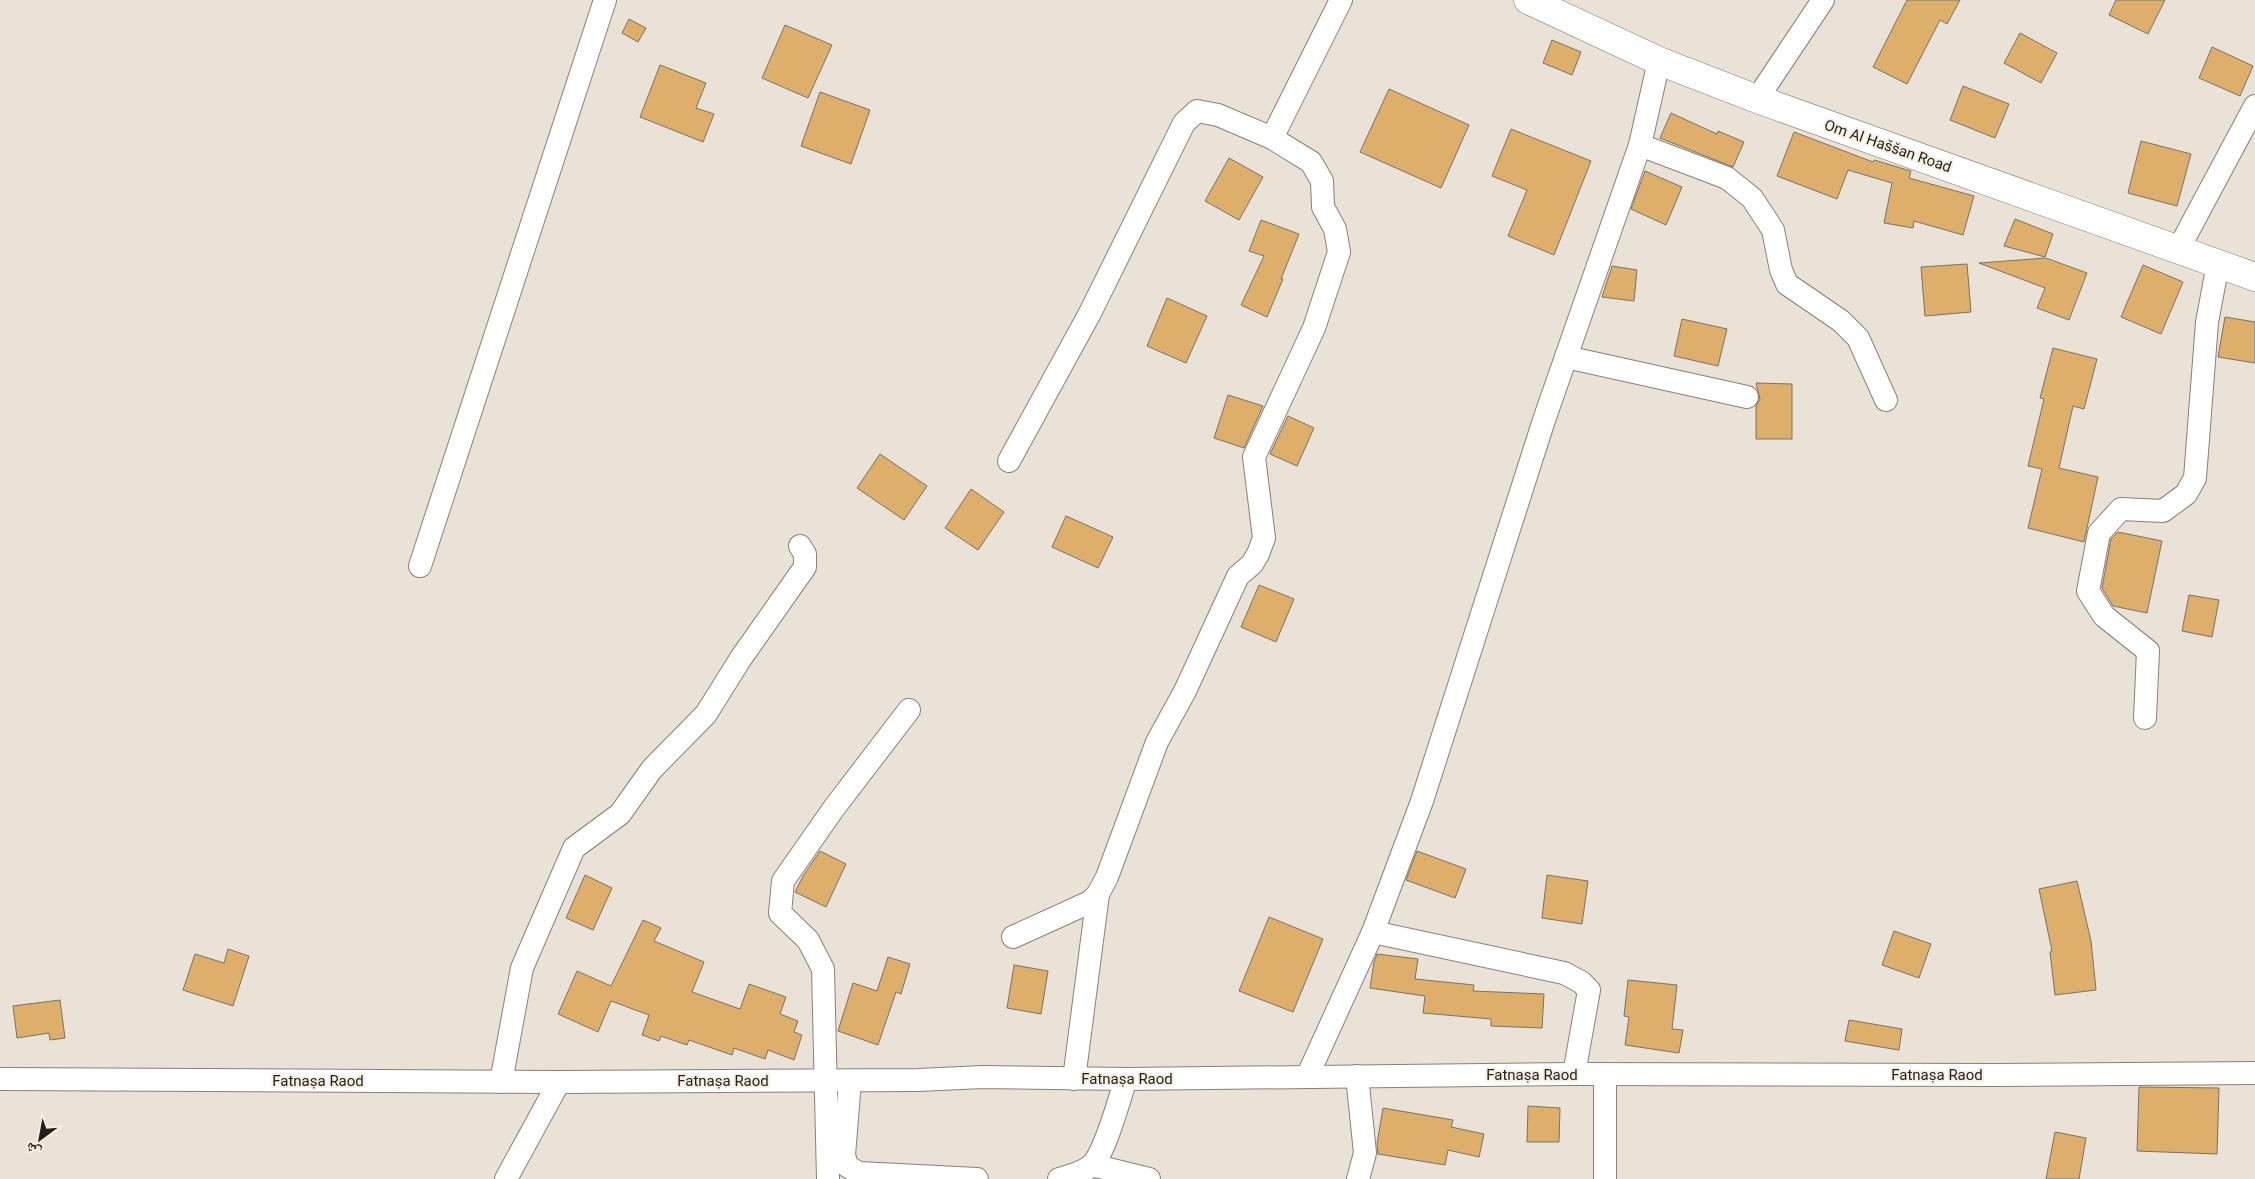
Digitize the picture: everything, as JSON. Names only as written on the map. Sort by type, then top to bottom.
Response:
[{"type":"street","points":[[420,566],[605,0]]},
{"type":"street","points":[[1272,138],[1341,0]]},
{"type":"street","name":"Om Al Haššan Road","points":[[1528,0],[1659,62],[1757,99],[2179,248],[2255,277]]},
{"type":"street","points":[[1757,99],[1823,0]]},
{"type":"street","points":[[1307,1077],[1373,932],[1422,801],[1541,429],[1640,145],[1659,62]]},
{"type":"street","points":[[2179,248],[2255,106]]},
{"type":"street","points":[[1009,461],[1090,312],[1184,123],[1198,111],[1218,115],[1272,138],[1311,162],[1322,181],[1323,207],[1335,229],[1339,252],[1314,328],[1254,457],[1264,538],[1258,554],[1252,564],[1238,576],[1185,691],[1157,742],[1107,876],[1098,894],[1090,902],[1013,937]]},
{"type":"street","points":[[1640,145],[1727,178],[1752,198],[1773,230],[1780,270],[1787,284],[1841,321],[1858,338],[1886,400]]},
{"type":"street","points":[[2145,718],[2148,650],[2104,616],[2088,591],[2099,533],[2121,509],[2163,511],[2186,494],[2196,478],[2207,322],[2218,264]]},
{"type":"street","points":[[1566,356],[1747,397]]},
{"type":"street","points":[[501,1082],[522,968],[574,848],[620,814],[652,769],[706,714],[741,658],[805,567],[805,554],[800,546]]},
{"type":"street","points":[[828,1179],[823,969],[808,940],[780,913],[783,881],[834,808],[909,710]]},
{"type":"street","points":[[1074,1078],[1098,894]]},
{"type":"street","points":[[1373,932],[1564,973],[1581,982],[1589,990],[1574,1074]]},
{"type":"street","name":"Fatnaṣa Raod","points":[[0,1079],[559,1082],[850,1081],[983,1077],[1126,1080],[1574,1074],[2255,1073]]},
{"type":"street","points":[[1604,1075],[1605,1179]]},
{"type":"street","points":[[1357,1076],[1365,1153],[1358,1179]]},
{"type":"street","points":[[1059,1179],[1075,1174],[1092,1165],[1100,1154],[1126,1080]]},
{"type":"street","points":[[850,1081],[844,1155],[847,1166],[859,1173],[977,1179]]},
{"type":"street","points":[[506,1179],[559,1082]]},
{"type":"street","points":[[1092,1165],[1149,1179]]},
{"type":"building","points":[[1907,0],[1960,0],[1947,24],[1940,20],[1907,84],[1873,67]]},
{"type":"building","points":[[2116,0],[2165,0],[2148,34],[2109,15]]},
{"type":"building","points":[[629,19],[646,28],[638,42],[622,33]]},
{"type":"building","points":[[785,25],[832,45],[808,98],[762,78]]},
{"type":"building","points":[[2020,33],[2057,53],[2041,83],[2004,63]]},
{"type":"building","points":[[1552,40],[1581,52],[1572,75],[1543,63]]},
{"type":"building","points":[[2212,47],[2253,66],[2240,96],[2199,78]]},
{"type":"building","points":[[660,65],[706,83],[696,108],[714,114],[703,142],[640,117]]},
{"type":"building","points":[[1963,86],[2009,104],[1995,138],[1950,120]]},
{"type":"building","points":[[1389,89],[1469,125],[1441,188],[1360,152]]},
{"type":"building","points":[[820,92],[870,110],[851,164],[801,146]]},
{"type":"building","points":[[1671,113],[1717,134],[1718,131],[1744,142],[1733,167],[1660,138]]},
{"type":"building","points":[[1511,129],[1591,161],[1554,255],[1508,236],[1527,190],[1492,176]]},
{"type":"building","points":[[1794,132],[1873,162],[1874,160],[1911,171],[1909,178],[1974,196],[1963,235],[1914,221],[1913,228],[1884,223],[1892,183],[1848,170],[1837,199],[1777,176]]},
{"type":"building","points":[[2141,141],[2191,154],[2177,206],[2128,193]]},
{"type":"building","points":[[1229,158],[1263,177],[1239,220],[1205,201]]},
{"type":"building","points":[[1645,171],[1682,187],[1666,225],[1631,209]]},
{"type":"building","points":[[2015,219],[2053,234],[2045,257],[2004,246]]},
{"type":"building","points":[[1261,220],[1299,234],[1267,317],[1241,305],[1264,256],[1249,251]]},
{"type":"building","points":[[2046,258],[2087,273],[2069,320],[2037,308],[2045,288],[1979,263]]},
{"type":"building","points":[[1967,264],[1971,312],[1925,316],[1921,267]]},
{"type":"building","points":[[2143,265],[2183,282],[2161,334],[2121,317]]},
{"type":"building","points":[[1612,266],[1637,270],[1634,301],[1602,297]]},
{"type":"building","points":[[1167,298],[1207,316],[1186,363],[1147,346]]},
{"type":"building","points":[[2225,317],[2255,322],[2255,363],[2218,357]]},
{"type":"building","points":[[1682,319],[1727,329],[1718,366],[1674,356]]},
{"type":"building","points":[[2053,348],[2097,359],[2084,409],[2073,406],[2059,468],[2098,477],[2084,542],[2028,528],[2042,469],[2028,466],[2044,399],[2040,398]]},
{"type":"building","points":[[1756,383],[1792,384],[1792,439],[1756,439],[1756,406],[1760,399]]},
{"type":"building","points":[[1228,395],[1263,406],[1244,448],[1214,438]]},
{"type":"building","points":[[1288,416],[1314,428],[1297,466],[1270,454]]},
{"type":"building","points":[[880,454],[927,486],[904,520],[857,488]]},
{"type":"building","points":[[971,489],[1004,512],[978,550],[945,528]]},
{"type":"building","points":[[1066,516],[1113,537],[1098,568],[1052,547]]},
{"type":"building","points":[[2118,532],[2162,541],[2147,613],[2113,606],[2102,588],[2111,539]]},
{"type":"building","points":[[1259,585],[1294,599],[1276,642],[1241,627]]},
{"type":"building","points":[[2189,595],[2219,600],[2212,637],[2182,631]]},
{"type":"building","points":[[820,851],[846,864],[826,907],[795,892]]},
{"type":"building","points":[[1417,851],[1466,869],[1455,898],[1406,880]]},
{"type":"building","points":[[585,875],[612,888],[593,930],[566,918]]},
{"type":"building","points":[[1547,875],[1588,881],[1582,924],[1542,918]]},
{"type":"building","points":[[2077,881],[2091,941],[2096,990],[2055,995],[2050,952],[2052,951],[2039,889]]},
{"type":"building","points":[[1269,917],[1323,939],[1293,1012],[1239,991]]},
{"type":"building","points":[[643,920],[661,928],[654,941],[704,962],[692,992],[740,1009],[749,984],[786,997],[780,1014],[798,1021],[794,1032],[802,1035],[794,1060],[768,1050],[765,1059],[734,1048],[732,1055],[689,1040],[687,1045],[661,1036],[659,1041],[642,1035],[649,1015],[611,1001],[598,1032],[558,1014],[577,971],[611,986]]},
{"type":"building","points":[[1894,931],[1931,944],[1919,978],[1882,965]]},
{"type":"building","points":[[228,949],[249,956],[233,1006],[183,990],[195,954],[224,963]]},
{"type":"building","points":[[1377,954],[1418,959],[1415,979],[1474,985],[1473,991],[1544,994],[1542,1028],[1491,1026],[1491,1019],[1423,1013],[1425,996],[1370,988]]},
{"type":"building","points":[[888,957],[910,964],[901,994],[896,992],[878,1045],[838,1031],[853,983],[877,991]]},
{"type":"building","points":[[1014,965],[1048,971],[1041,1014],[1007,1008]]},
{"type":"building","points":[[1628,980],[1677,985],[1672,1029],[1683,1030],[1679,1053],[1625,1045],[1629,1017],[1624,1016]]},
{"type":"building","points":[[60,1000],[65,1038],[50,1040],[49,1033],[17,1038],[13,1006]]},
{"type":"building","points":[[1849,1020],[1902,1029],[1899,1050],[1845,1041]]},
{"type":"building","points":[[2139,1087],[2219,1088],[2217,1154],[2137,1151]]},
{"type":"building","points":[[1528,1106],[1560,1108],[1559,1142],[1527,1142]]},
{"type":"building","points":[[1383,1108],[1453,1120],[1451,1127],[1484,1134],[1479,1157],[1448,1150],[1445,1165],[1378,1154],[1377,1144]]},
{"type":"building","points":[[2055,1132],[2086,1138],[2079,1179],[2046,1179]]}]
